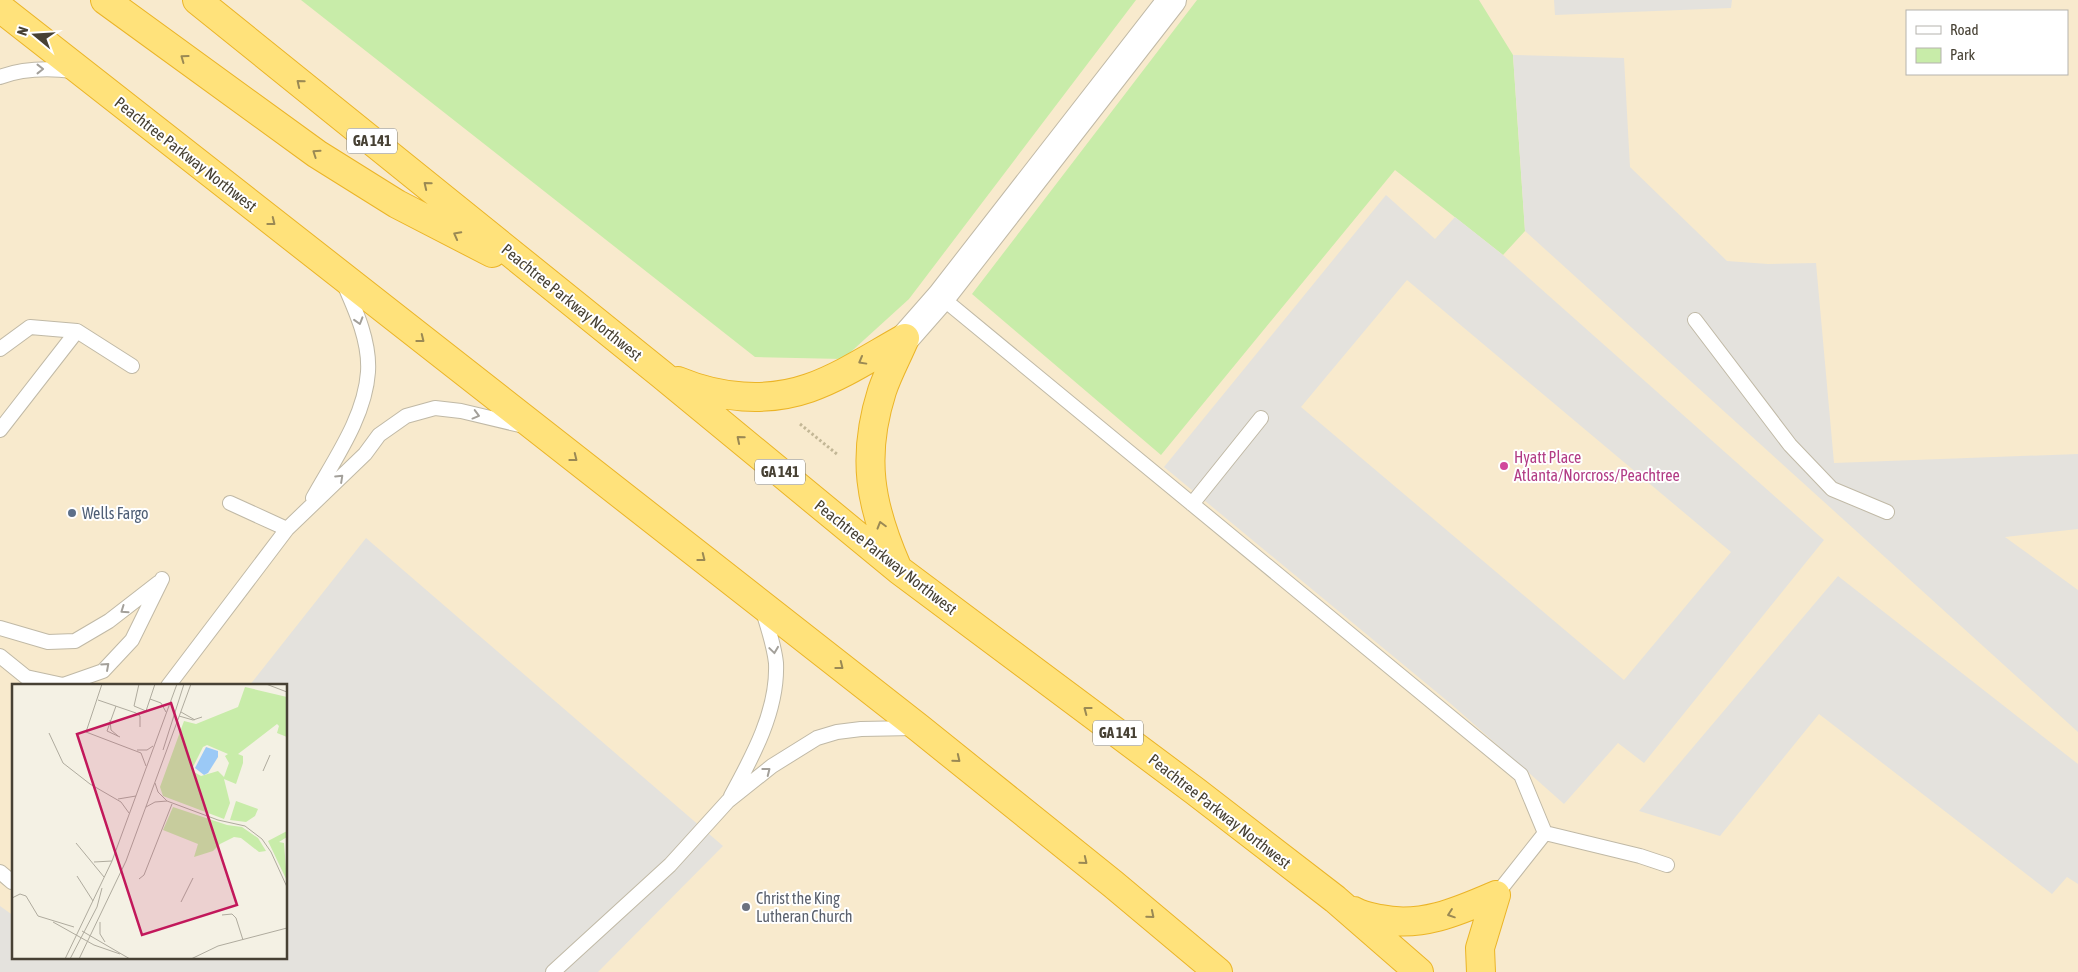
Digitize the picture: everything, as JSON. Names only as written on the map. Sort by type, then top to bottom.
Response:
[{"type":"highway","points":[[105,0],[317,154],[398,204],[546,281]]},
{"type":"highway","name":"Peachtree Parkway Northwest","points":[[197,0],[661,374],[899,570],[1195,791],[1334,899],[1420,972]]},
{"type":"highway","name":"Peachtree Parkway Northwest","points":[[0,8],[919,728],[1113,884],[1218,972]]},
{"type":"highway","points":[[661,374],[701,391],[765,398],[810,388],[905,338]]},
{"type":"highway","points":[[899,570],[883,535],[876,508],[871,480],[870,447],[883,389],[905,338]]},
{"type":"highway","points":[[1334,899],[1360,915],[1389,921],[1423,921],[1463,909],[1496,895]]},
{"type":"highway","points":[[1481,972],[1480,948],[1496,895]]},
{"type":"street","points":[[905,338],[941,297],[1172,0]]},
{"type":"lane","points":[[0,77],[12,72],[34,69],[81,72]]},
{"type":"lane","points":[[305,512],[363,402],[368,371],[365,341],[341,276]]},
{"type":"lane","points":[[941,297],[1521,775],[1545,833]]},
{"type":"lane","points":[[1695,320],[1790,445],[1832,488],[1887,512]]},
{"type":"lane","points":[[0,349],[30,327],[77,331],[132,366]]},
{"type":"lane","points":[[0,430],[77,331]]},
{"type":"lane","points":[[170,684],[287,529],[365,454],[379,435],[406,416],[435,408],[461,411],[535,428]]},
{"type":"lane","points":[[1192,504],[1261,418]]},
{"type":"lane","points":[[230,503],[287,529]]},
{"type":"lane","points":[[0,628],[48,642],[75,640],[116,615],[162,579],[132,640],[103,671],[66,684]]},
{"type":"lane","points":[[728,801],[754,752],[774,694],[772,638],[760,603]]},
{"type":"lane","points":[[0,656],[26,677],[58,684]]},
{"type":"lane","points":[[553,972],[670,865],[728,801],[772,766],[817,738],[838,732],[861,729],[919,728]]},
{"type":"lane","points":[[1545,833],[1667,864]]},
{"type":"lane","points":[[1496,895],[1545,833]]},
{"type":"lane","points":[[0,872],[12,882]]},
{"type":"path","points":[[798,423],[844,460]]},
{"type":"shaded area","points":[[0,0],[2078,0],[2078,972],[0,972]]},
{"type":"shaded area","points":[[1554,0],[1732,0],[1731,8],[1555,15]]},
{"type":"shaded area","points":[[1513,55],[1624,58],[1630,167],[1727,261],[1768,264],[1816,263],[1834,463],[2078,454],[2078,529],[2005,537],[2078,590],[2078,732],[1525,231]]},
{"type":"shaded area","points":[[1386,195],[1435,239],[1455,217],[1503,255],[1824,540],[1644,763],[1618,743],[1564,804],[1451,704],[1164,467]],"holes":[[[1407,280],[1731,552],[1624,680],[1301,407]]]},
{"type":"shaded area","points":[[366,538],[723,846],[598,972],[0,972],[0,906],[12,915],[12,960],[288,960],[288,684],[251,684]]},
{"type":"shaded area","points":[[1838,576],[2078,764],[2078,884],[2067,877],[2052,894],[1819,714],[1720,836],[1639,811]]},
{"type":"green space","points":[[301,0],[1136,0],[909,299],[843,359],[755,357]]},
{"type":"green space","points":[[1197,0],[1479,0],[1513,55],[1525,231],[1503,255],[1395,170],[1161,455],[972,294]]},
{"type":"place","name":"Hyatt Place Atlanta/Norcross/Peachtree","points":[[1504,466]]},
{"type":"place","name":"Wells Fargo","points":[[72,513]]},
{"type":"place","name":"Christ the King Lutheran Church","points":[[746,907]]}]
